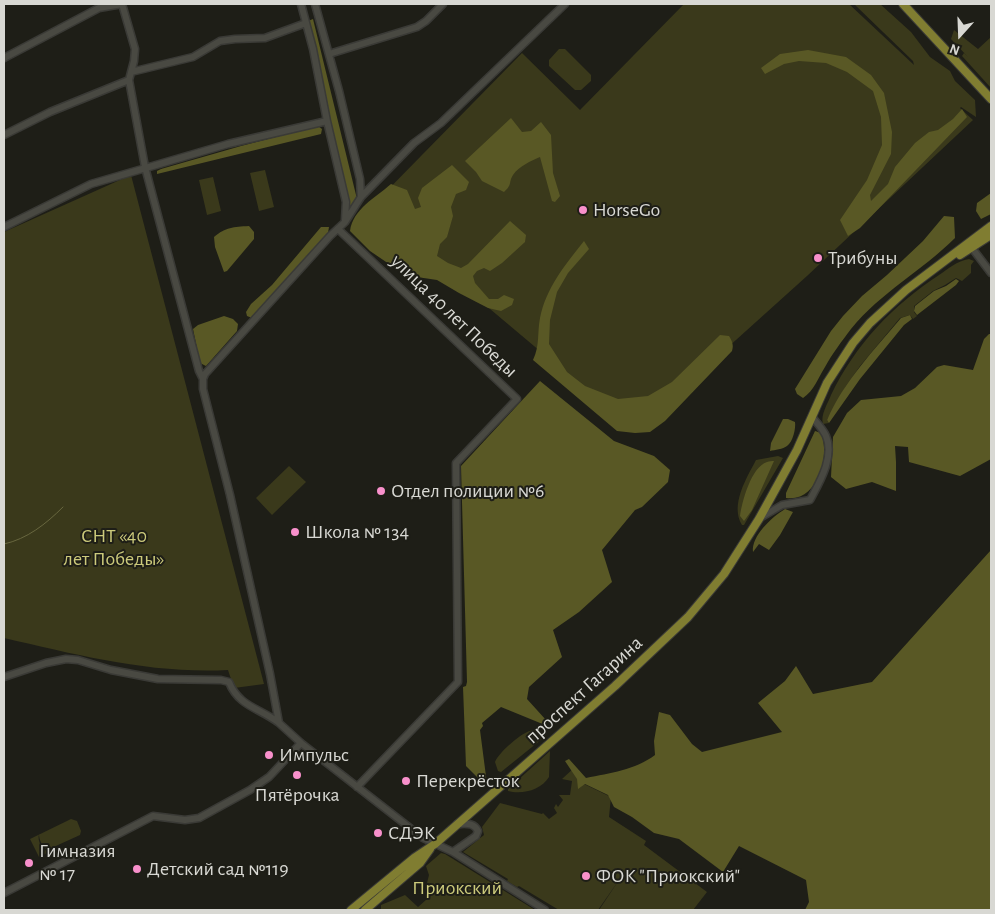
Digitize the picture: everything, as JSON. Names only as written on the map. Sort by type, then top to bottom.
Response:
[{"type":"main road","points":[[903,4],[991,99]]},
{"type":"main road","points":[[932,272],[991,226]]},
{"type":"main road","points":[[932,272],[991,235]]},
{"type":"main road","name":"проспект Гагарина","points":[[351,910],[414,858],[435,844],[622,680],[688,617],[724,574],[759,519],[812,418],[827,383],[852,343],[884,309],[906,290],[932,272]]},
{"type":"main road","name":"проспект Гагарина","points":[[365,910],[420,863],[435,844]]},
{"type":"street","points":[[4,58],[99,8],[122,4],[135,49],[129,80],[145,168],[199,371],[203,379],[203,389],[230,495],[279,723]]},
{"type":"street","points":[[301,4],[312,43],[346,202],[345,222]]},
{"type":"street","points":[[315,4],[360,179],[361,197]]},
{"type":"street","points":[[329,54],[417,27],[443,4]]},
{"type":"street","points":[[203,379],[345,222],[361,197],[414,143],[441,123],[565,4]]},
{"type":"street","points":[[131,72],[193,57],[220,41],[265,38],[306,23]]},
{"type":"street","points":[[4,135],[50,112],[129,80]]},
{"type":"street","points":[[4,227],[91,184],[228,144],[327,120]]},
{"type":"street","name":"улица 40 лет Победы","points":[[338,229],[517,399],[456,463],[458,682],[357,787]]},
{"type":"street","points":[[972,248],[989,266],[991,273]]},
{"type":"street","points":[[759,519],[782,504],[810,500],[822,477],[827,458],[828,441],[821,428],[812,418]]},
{"type":"street","points":[[4,677],[46,663],[66,659],[78,660],[158,680],[221,680],[229,682],[237,698],[268,714],[301,743],[423,838],[453,852],[545,910]]},
{"type":"street","points":[[4,893],[153,816],[185,820],[199,818],[250,790],[269,777],[301,743]]},
{"type":"street","points":[[453,852],[476,836],[478,831],[476,826],[472,824],[457,824]]},
{"type":"green space","points":[[684,4],[849,4],[914,65],[913,61],[854,4],[880,4],[911,32],[930,57],[950,71],[955,81],[975,100],[976,117],[961,107],[973,120],[807,276],[635,431],[370,208],[522,53],[580,110]]},
{"type":"green space","points":[[954,30],[978,49],[991,37],[991,88],[962,56],[964,53],[968,57],[951,39]]},
{"type":"green space","points":[[559,49],[565,49],[591,75],[591,81],[581,90],[575,90],[549,66],[549,60]]},
{"type":"green space","points":[[265,170],[274,207],[259,211],[250,173]]},
{"type":"green space","name":"СНТ «40 лет Победы»","points":[[131,175],[264,684],[234,688],[228,670],[171,669],[115,662],[4,638],[4,232]]},
{"type":"green space","points":[[213,177],[221,211],[207,215],[199,180]]},
{"type":"green space","points":[[969,259],[974,261],[971,265],[971,273],[962,281],[956,278],[933,291],[914,306],[914,312],[917,316],[913,319],[910,315],[900,318],[846,386],[827,420],[829,423],[823,424],[822,420],[825,409],[841,377],[852,359],[877,328],[906,299],[922,287],[953,266]]},
{"type":"green space","points":[[778,456],[783,458],[744,525],[742,525],[738,509],[739,501],[752,467],[756,460]]},
{"type":"green space","points":[[289,466],[306,482],[272,515],[256,498]]},
{"type":"green space","points":[[533,730],[540,733],[542,739],[501,772],[498,771],[495,762],[501,753],[518,738]]},
{"type":"green space","points":[[550,751],[549,777],[546,781],[536,788],[525,792],[508,791],[508,789]]},
{"type":"green space","points":[[575,767],[584,784],[611,797],[609,817],[646,841],[644,845],[707,892],[693,910],[599,910],[619,880],[598,910],[559,910],[507,881],[508,879],[463,852],[484,835],[482,827],[500,803],[543,813],[549,819],[557,813],[554,808],[556,804],[558,807],[563,800],[559,795],[570,795],[572,781],[562,779]]},
{"type":"green space","points":[[71,819],[77,821],[81,831],[80,835],[47,850],[41,843],[39,835]]},
{"type":"green space","points":[[39,835],[41,845],[49,852],[39,857],[30,839]]},
{"type":"green space","name":"Приокский","points":[[441,853],[535,910],[381,910],[381,905],[405,895],[418,907],[435,892],[427,883],[429,875],[426,866]]},
{"type":"shaded area","points":[[313,19],[357,199],[349,207],[303,23]]},
{"type":"shaded area","points":[[808,50],[846,57],[871,75],[884,93],[892,132],[891,154],[870,195],[871,201],[888,184],[895,167],[915,143],[929,132],[938,130],[953,119],[962,109],[967,117],[860,228],[848,236],[840,220],[867,180],[882,145],[881,117],[873,91],[847,72],[826,63],[799,61],[784,64],[765,74],[761,68],[780,54]]},
{"type":"shaded area","points":[[511,118],[522,132],[531,131],[541,122],[551,135],[553,173],[560,196],[555,202],[552,201],[540,157],[518,169],[504,192],[482,181],[465,161]]},
{"type":"shaded area","points":[[318,126],[322,129],[321,134],[157,174],[157,171],[161,169]]},
{"type":"shaded area","points":[[452,165],[469,182],[466,190],[456,194],[451,207],[453,216],[447,237],[440,244],[437,256],[461,268],[468,264],[510,221],[526,235],[525,242],[502,263],[490,271],[484,268],[477,271],[473,276],[475,283],[489,299],[498,299],[504,295],[514,299],[512,305],[501,311],[488,308],[437,280],[417,277],[392,266],[370,251],[350,231],[355,216],[360,210],[391,184],[407,190],[415,209],[421,207],[418,198],[422,188]]},
{"type":"shaded area","points":[[991,193],[991,214],[981,219],[976,211],[977,203]]},
{"type":"shaded area","points":[[944,216],[954,217],[955,238],[875,304],[851,329],[810,392],[803,398],[797,394],[795,389],[831,331],[843,316],[862,296],[923,241]]},
{"type":"shaded area","points":[[249,226],[254,232],[254,239],[227,271],[224,272],[215,247],[214,237],[230,228]]},
{"type":"shaded area","points":[[321,227],[329,227],[328,233],[252,318],[247,316],[246,312],[251,304],[272,285]]},
{"type":"shaded area","points":[[584,241],[589,249],[568,273],[557,292],[550,320],[549,344],[567,372],[585,386],[618,399],[648,396],[672,382],[720,335],[729,336],[732,341],[732,351],[665,421],[650,432],[617,431],[533,360],[538,344],[540,318],[547,297],[563,268]]},
{"type":"shaded area","points":[[956,279],[959,281],[956,285],[917,315],[914,311],[915,306],[934,291]]},
{"type":"shaded area","points":[[910,315],[912,319],[904,325],[860,379],[829,423],[827,420],[834,406],[860,366],[901,318]]},
{"type":"shaded area","points":[[224,316],[233,319],[238,324],[237,331],[206,366],[200,363],[193,329],[198,325]]},
{"type":"shaded area","points":[[991,334],[991,459],[960,476],[909,462],[908,447],[895,446],[896,491],[872,482],[846,489],[831,477],[833,437],[847,413],[861,400],[901,396],[915,388],[937,367],[944,365],[973,370],[984,339]]},
{"type":"shaded area","points":[[540,381],[614,441],[654,456],[670,470],[668,482],[642,507],[635,510],[602,550],[612,582],[579,612],[553,630],[562,657],[529,687],[527,699],[546,720],[545,725],[501,707],[482,723],[483,726],[480,730],[486,786],[466,766],[463,687],[466,686],[467,682],[461,466]]},
{"type":"shaded area","points":[[783,419],[795,422],[792,438],[785,447],[770,451],[771,443]]},
{"type":"shaded area","points":[[815,431],[821,433],[824,443],[824,454],[819,476],[806,493],[797,498],[786,498],[786,493]]},
{"type":"shaded area","points":[[774,461],[752,510],[744,521],[740,516],[741,510],[752,478],[761,465]]},
{"type":"shaded area","points":[[785,509],[793,512],[769,550],[759,544],[753,552],[753,546],[759,533],[774,517]]},
{"type":"shaded area","points":[[991,550],[991,910],[805,910],[809,902],[806,880],[739,846],[723,872],[679,839],[654,833],[614,807],[608,795],[585,784],[578,789],[577,779],[565,761],[569,759],[586,778],[622,770],[647,760],[655,755],[654,741],[659,712],[670,715],[692,744],[702,752],[782,732],[758,703],[785,681],[796,666],[813,694],[872,682]]},
{"type":"waterway","points":[[4,544],[36,530],[63,507]]},
{"type":"place","name":"HorseGo","points":[[583,210]]},
{"type":"place","name":"Трибуны","points":[[818,258]]},
{"type":"place","name":"Отдел полиции №6","points":[[381,491]]},
{"type":"place","name":"Школа № 134","points":[[295,532]]},
{"type":"place","name":"Импульс","points":[[269,755]]},
{"type":"place","name":"Пятёрочка","points":[[297,775]]},
{"type":"place","name":"Перекрёсток","points":[[406,781]]},
{"type":"place","name":"СДЭК","points":[[378,833]]},
{"type":"place","name":"Гимназия № 17","points":[[29,863]]},
{"type":"place","name":"Детский сад №119","points":[[137,869]]},
{"type":"place","name":"ФОК \"Приокский\"","points":[[586,876]]}]
